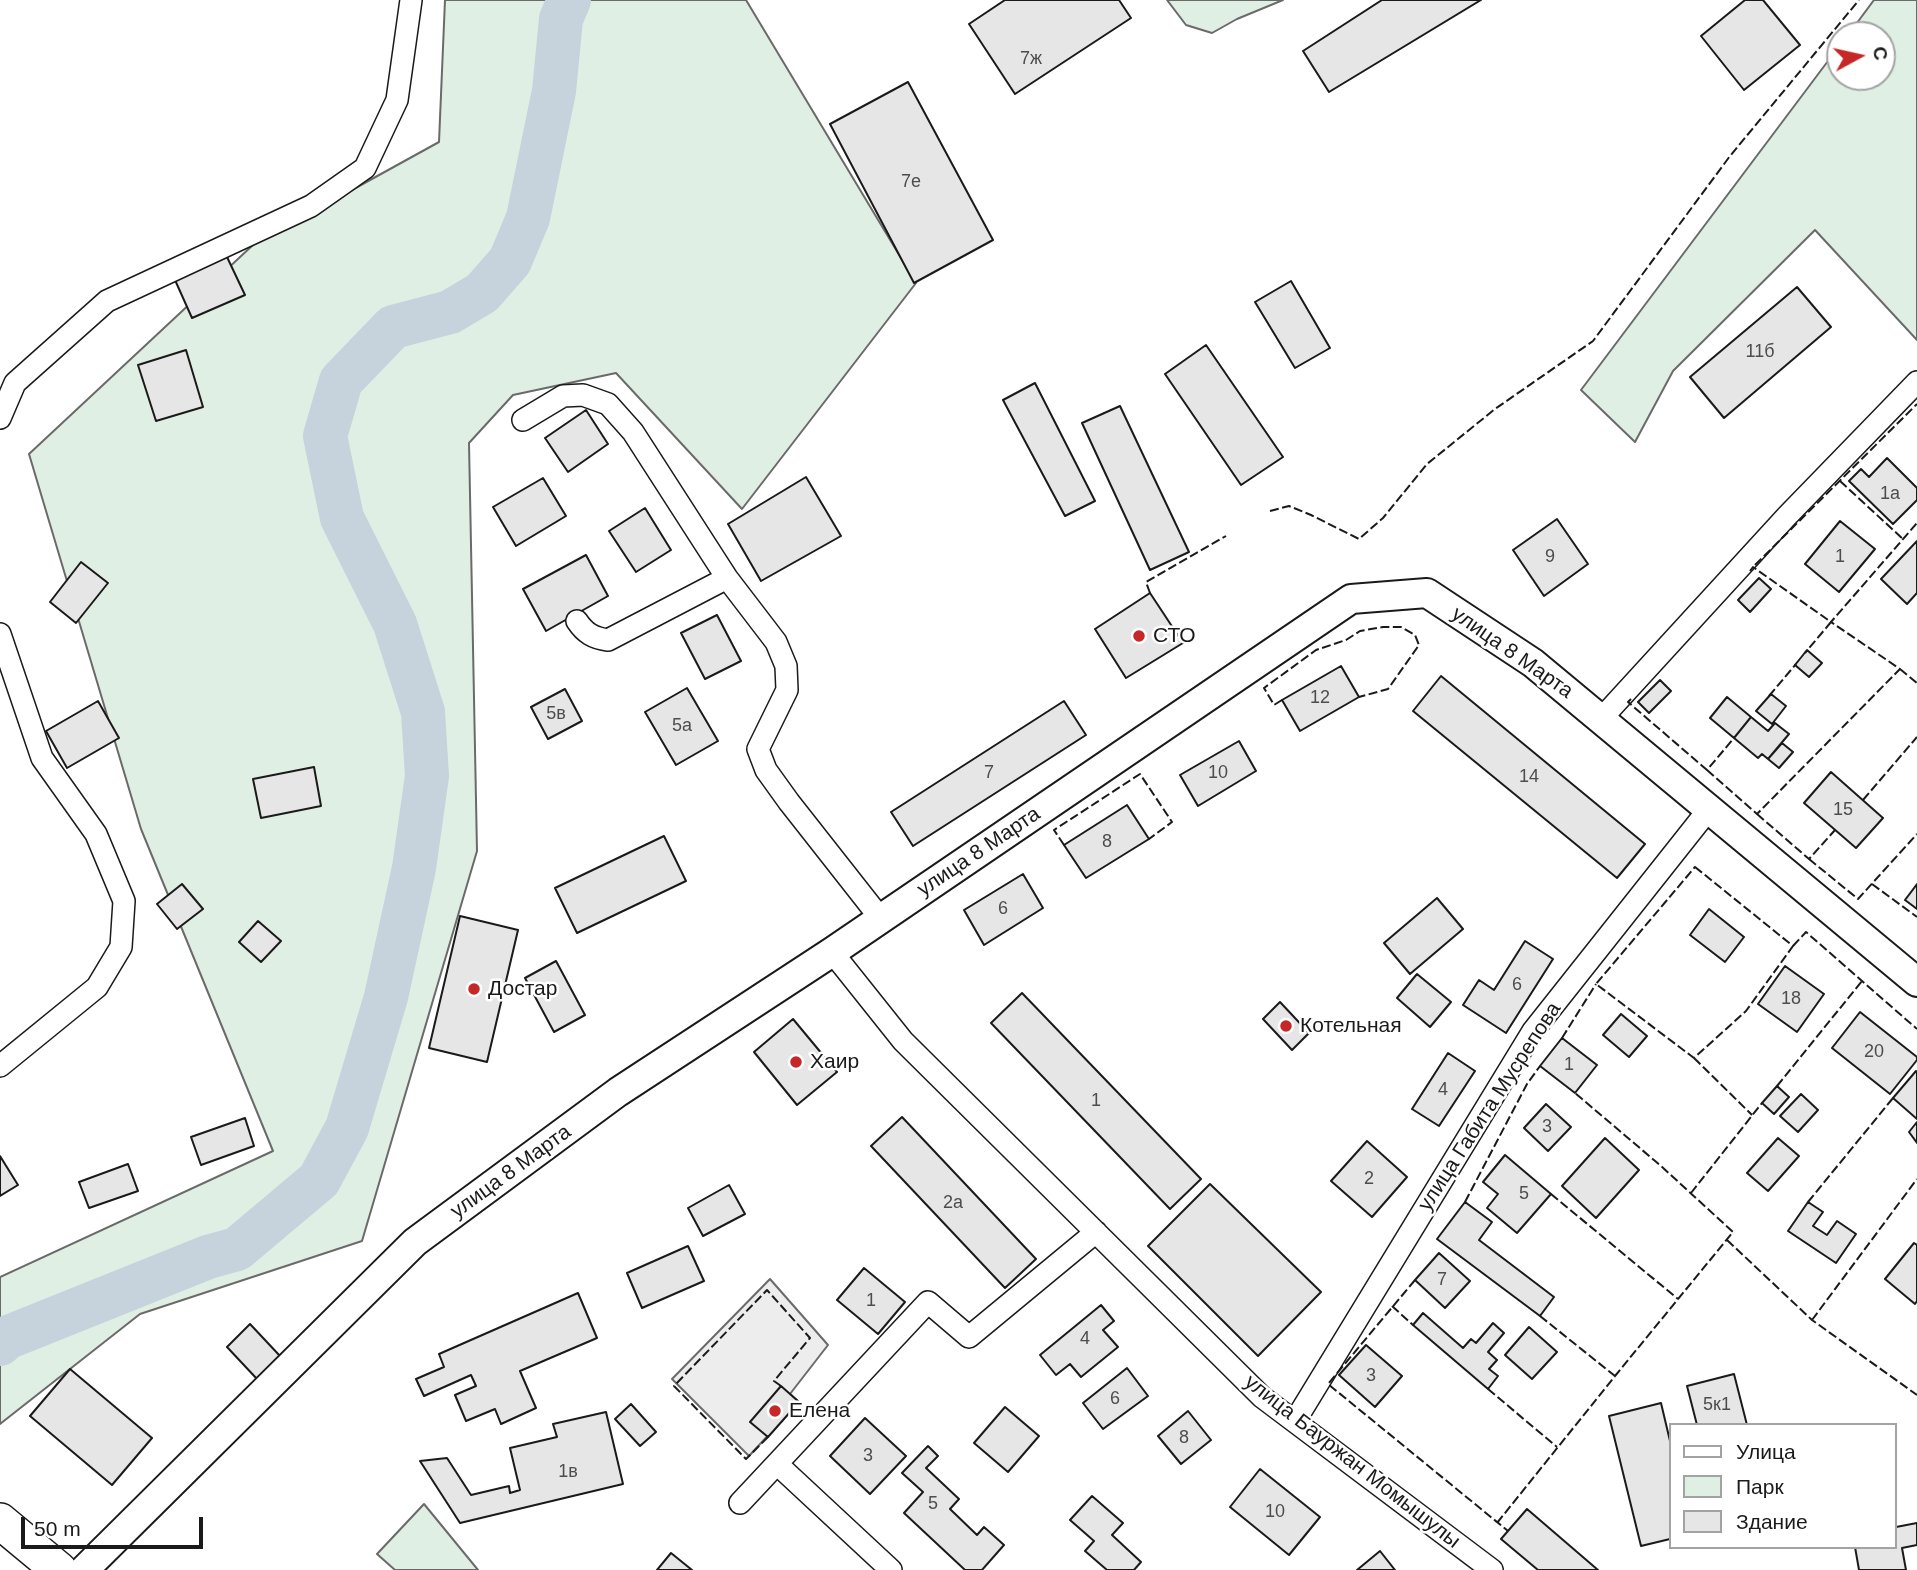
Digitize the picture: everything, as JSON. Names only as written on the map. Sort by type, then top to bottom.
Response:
[{"type":"main road","points":[[0,1521],[59,1570]]},
{"type":"street","points":[[0,418],[15,383],[107,301],[311,206],[365,168],[397,100],[411,0]]},
{"type":"street","points":[[1601,719],[1787,516],[1917,382]]},
{"type":"street","points":[[523,420],[563,396],[583,395],[608,404],[633,432],[727,578],[776,642],[786,666],[786,690],[758,749],[766,770],[881,919]]},
{"type":"street","points":[[577,621],[594,639],[608,640],[727,578]]},
{"type":"street","name":"улица 8 Марта","points":[[84,1570],[415,1242],[618,1092],[832,952],[1352,599],[1427,593],[1533,663],[1917,982]]},
{"type":"street","points":[[0,634],[42,758],[96,834],[124,901],[121,947],[97,987],[0,1066]]},
{"type":"street","name":"улица Габита Мусрепова","points":[[1295,1421],[1533,1031],[1709,808]]},
{"type":"street","name":"улица Бауржан Момышулы","points":[[832,952],[903,1041],[1262,1397],[1492,1570]]},
{"type":"street","points":[[740,1503],[928,1302],[969,1337],[1096,1232]]},
{"type":"street","points":[[777,1464],[891,1570]]},
{"type":"green space","points":[[445,0],[746,0],[916,283],[742,509],[616,373],[513,395],[469,443],[477,851],[362,1241],[140,1314],[0,1424],[0,1277],[273,1151],[141,829],[29,454],[254,244],[439,142]]},
{"type":"green space","points":[[1167,0],[1283,0],[1237,19],[1212,33],[1186,25]]},
{"type":"green space","points":[[1874,0],[1917,0],[1917,340],[1815,230],[1673,371],[1635,442],[1581,390],[1826,64],[1826,91],[1896,91],[1896,21],[1858,21]]},
{"type":"green space","points":[[424,1504],[478,1570],[395,1570],[377,1554]]},
{"type":"shaded area","points":[[770,1279],[828,1345],[790,1394],[799,1402],[749,1456],[672,1379]]},
{"type":"building","points":[[1005,0],[1119,0],[1131,18],[1015,94],[969,24]]},
{"type":"building","points":[[1382,0],[1481,0],[1329,92],[1303,51]]},
{"type":"building","points":[[1745,0],[1763,0],[1800,45],[1744,90],[1701,36]]},
{"type":"building","points":[[908,82],[993,240],[914,283],[830,124]]},
{"type":"building","points":[[227,257],[245,295],[192,318],[175,280]]},
{"type":"building","points":[[1291,281],[1330,348],[1295,368],[1255,302]]},
{"type":"building","points":[[1797,287],[1831,327],[1724,418],[1690,377]]},
{"type":"building","points":[[1206,345],[1283,457],[1241,485],[1165,374]]},
{"type":"building","points":[[186,350],[203,407],[156,421],[138,365]]},
{"type":"building","points":[[1035,383],[1095,501],[1065,516],[1003,400]]},
{"type":"building","points":[[1120,406],[1189,552],[1150,570],[1082,423]]},
{"type":"building","points":[[586,410],[608,444],[568,472],[545,438]]},
{"type":"building","points":[[1887,458],[1917,488],[1917,500],[1893,524],[1849,481],[1861,469],[1869,477]]},
{"type":"building","points":[[806,477],[841,536],[761,581],[728,524]]},
{"type":"building","points":[[543,478],[566,516],[516,546],[493,507]]},
{"type":"building","points":[[645,508],[671,550],[636,572],[609,531]]},
{"type":"building","points":[[1557,519],[1588,564],[1544,596],[1513,550]]},
{"type":"building","points":[[1840,521],[1875,549],[1839,592],[1805,564]]},
{"type":"building","points":[[1917,541],[1917,593],[1907,604],[1881,579]]},
{"type":"building","points":[[586,555],[608,596],[546,631],[523,589]]},
{"type":"building","points":[[81,562],[108,583],[76,623],[50,602]]},
{"type":"building","points":[[1759,578],[1771,589],[1750,612],[1738,600]]},
{"type":"building","name":"СТО","points":[[1150,593],[1183,643],[1126,678],[1095,629]]},
{"type":"building","points":[[717,615],[741,661],[705,679],[681,633]]},
{"type":"building","points":[[1807,650],[1822,663],[1809,677],[1795,665]]},
{"type":"building","points":[[1341,666],[1359,697],[1300,731],[1282,700]]},
{"type":"building","points":[[1441,676],[1645,844],[1617,878],[1413,711]]},
{"type":"building","points":[[1660,680],[1671,691],[1649,713],[1638,702]]},
{"type":"building","points":[[687,688],[718,741],[676,765],[645,712]]},
{"type":"building","points":[[565,689],[582,721],[548,739],[531,707]]},
{"type":"building","points":[[1771,694],[1786,706],[1772,724],[1756,711]]},
{"type":"building","points":[[1727,697],[1751,717],[1734,738],[1710,718]]},
{"type":"building","points":[[98,701],[119,738],[67,768],[46,731]]},
{"type":"building","points":[[1064,701],[1086,735],[913,846],[891,812]]},
{"type":"building","points":[[1751,717],[1768,731],[1775,723],[1789,734],[1768,759],[1762,754],[1758,758],[1734,738]]},
{"type":"building","points":[[1239,741],[1256,771],[1198,806],[1180,775]]},
{"type":"building","points":[[1782,743],[1793,752],[1779,768],[1768,759]]},
{"type":"building","points":[[314,767],[321,806],[261,818],[253,779]]},
{"type":"building","points":[[1831,772],[1883,818],[1856,848],[1804,803]]},
{"type":"building","points":[[1127,805],[1149,839],[1086,878],[1064,845]]},
{"type":"building","points":[[664,836],[686,881],[577,933],[555,888]]},
{"type":"building","points":[[1023,874],[1043,908],[984,945],[964,910]]},
{"type":"building","points":[[182,884],[203,909],[177,929],[157,904]]},
{"type":"building","points":[[1917,884],[1917,909],[1905,900]]},
{"type":"building","points":[[1437,898],[1463,929],[1410,974],[1384,943]]},
{"type":"building","points":[[1709,909],[1744,937],[1725,962],[1690,935]]},
{"type":"building","name":"Достар","points":[[460,916],[518,930],[487,1062],[429,1048]]},
{"type":"building","points":[[258,921],[281,941],[261,962],[239,942]]},
{"type":"building","points":[[1525,941],[1553,959],[1506,1033],[1463,1005],[1479,980],[1494,990]]},
{"type":"building","points":[[556,961],[585,1015],[554,1032],[525,978]]},
{"type":"building","points":[[1785,966],[1824,994],[1797,1032],[1758,1004]]},
{"type":"building","points":[[1417,974],[1451,1002],[1430,1027],[1397,998]]},
{"type":"building","points":[[1022,993],[1201,1179],[1170,1209],[991,1023]]},
{"type":"building","name":"Котельная","points":[[1280,1002],[1309,1033],[1292,1050],[1263,1019]]},
{"type":"building","points":[[1860,1012],[1917,1057],[1890,1094],[1832,1048]]},
{"type":"building","points":[[1621,1014],[1647,1036],[1629,1057],[1603,1035]]},
{"type":"building","name":"Хаир","points":[[793,1019],[837,1072],[797,1105],[754,1052]]},
{"type":"building","points":[[1562,1038],[1597,1065],[1575,1093],[1540,1066]]},
{"type":"building","points":[[1448,1053],[1475,1071],[1439,1126],[1412,1109]]},
{"type":"building","points":[[1917,1072],[1917,1119],[1893,1098]]},
{"type":"building","points":[[1777,1086],[1789,1097],[1774,1114],[1762,1103]]},
{"type":"building","points":[[1801,1094],[1818,1110],[1798,1132],[1780,1116]]},
{"type":"building","points":[[1546,1104],[1571,1127],[1548,1151],[1524,1128]]},
{"type":"building","points":[[902,1117],[1036,1259],[1005,1288],[871,1146]]},
{"type":"building","points":[[245,1118],[254,1146],[201,1165],[191,1137]]},
{"type":"building","points":[[1917,1122],[1917,1143],[1909,1132]]},
{"type":"building","points":[[1605,1138],[1639,1170],[1596,1218],[1562,1186]]},
{"type":"building","points":[[1778,1138],[1799,1156],[1768,1191],[1747,1173]]},
{"type":"building","points":[[1367,1141],[1407,1177],[1372,1217],[1331,1181]]},
{"type":"building","points":[[1505,1155],[1551,1194],[1517,1233],[1487,1208],[1498,1194],[1483,1182]]},
{"type":"building","points":[[0,1156],[18,1185],[0,1196]]},
{"type":"building","points":[[128,1164],[138,1191],[89,1208],[79,1182]]},
{"type":"building","points":[[1210,1184],[1321,1292],[1258,1356],[1148,1246]]},
{"type":"building","points":[[729,1185],[745,1214],[703,1236],[688,1208]]},
{"type":"building","points":[[1465,1202],[1492,1222],[1479,1240],[1554,1297],[1540,1316],[1437,1239]]},
{"type":"building","points":[[1808,1202],[1823,1212],[1813,1226],[1827,1235],[1837,1221],[1856,1234],[1836,1263],[1788,1231]]},
{"type":"building","points":[[1914,1243],[1917,1245],[1915,1304],[1885,1279]]},
{"type":"building","points":[[688,1246],[704,1281],[642,1308],[627,1273]]},
{"type":"building","points":[[1439,1253],[1470,1281],[1445,1308],[1415,1280]]},
{"type":"building","points":[[864,1268],[905,1302],[878,1334],[837,1300]]},
{"type":"building","points":[[578,1293],[597,1338],[520,1371],[536,1408],[501,1424],[495,1409],[466,1421],[455,1395],[476,1386],[471,1375],[424,1396],[416,1379],[444,1367],[439,1354]]},
{"type":"building","points":[[1101,1305],[1114,1321],[1103,1330],[1118,1347],[1081,1377],[1070,1364],[1056,1375],[1040,1355]]},
{"type":"building","points":[[1423,1313],[1463,1348],[1471,1339],[1476,1343],[1493,1323],[1504,1333],[1488,1352],[1497,1360],[1489,1369],[1498,1376],[1488,1389],[1413,1325]]},
{"type":"building","points":[[250,1324],[280,1356],[257,1379],[227,1347]]},
{"type":"building","points":[[1529,1327],[1557,1352],[1532,1379],[1505,1355]]},
{"type":"building","points":[[1366,1345],[1402,1376],[1375,1407],[1339,1375]]},
{"type":"building","points":[[1127,1368],[1148,1396],[1103,1429],[1083,1403]]},
{"type":"building","points":[[70,1369],[152,1438],[112,1485],[30,1416]]},
{"type":"building","points":[[1734,1374],[1746,1423],[1696,1423],[1687,1386]]},
{"type":"building","name":"Елена","points":[[781,1386],[799,1402],[768,1437],[750,1422]]},
{"type":"building","points":[[1661,1403],[1668,1433],[1668,1539],[1641,1546],[1609,1416]]},
{"type":"building","points":[[631,1404],[656,1432],[640,1446],[615,1419]]},
{"type":"building","points":[[1005,1407],[1039,1436],[1008,1472],[974,1443]]},
{"type":"building","points":[[1188,1411],[1211,1440],[1181,1464],[1158,1436]]},
{"type":"building","points":[[606,1412],[623,1484],[460,1523],[420,1461],[447,1458],[471,1495],[509,1486],[510,1493],[520,1490],[510,1448],[557,1437],[553,1424]]},
{"type":"building","points":[[865,1418],[906,1456],[870,1494],[830,1456]]},
{"type":"building","points":[[928,1446],[938,1456],[926,1468],[959,1499],[950,1509],[977,1535],[984,1527],[1004,1545],[982,1570],[965,1570],[904,1513],[923,1492],[902,1473]]},
{"type":"building","points":[[1260,1469],[1320,1517],[1289,1555],[1230,1507]]},
{"type":"building","points":[[1092,1496],[1123,1523],[1112,1535],[1141,1562],[1134,1570],[1107,1570],[1085,1551],[1094,1541],[1070,1520]]},
{"type":"building","points":[[1527,1509],[1598,1570],[1538,1570],[1501,1539]]},
{"type":"building","points":[[1917,1523],[1917,1545],[1902,1548],[1906,1570],[1859,1570],[1855,1549],[1896,1549],[1896,1527]]},
{"type":"building","points":[[1380,1551],[1395,1570],[1357,1570]]},
{"type":"building","points":[[671,1553],[692,1570],[657,1570]]},
{"type":"waterway","points":[[0,1344],[6,1338],[208,1257],[237,1249],[319,1180],[347,1128],[386,997],[414,868],[427,776],[423,712],[395,624],[342,518],[325,436],[341,381],[393,327],[450,312],[482,293],[510,261],[528,218],[554,91],[561,19],[569,0]]},
{"type":"fence","points":[[1270,511],[1289,506],[1359,539],[1383,518],[1427,464],[1495,409],[1593,341],[1730,156],[1859,0]]},
{"type":"fence","points":[[1755,565],[1917,404]]},
{"type":"fence","points":[[1840,481],[1903,539]]},
{"type":"fence","points":[[1707,770],[1757,814],[1900,669],[1831,622],[1917,523]]},
{"type":"fence","points":[[1150,593],[1146,582],[1226,536]]},
{"type":"fence","points":[[1750,571],[1753,567],[1831,622],[1805,653]]},
{"type":"fence","points":[[1282,700],[1274,705],[1264,688],[1316,650],[1346,640],[1360,631],[1383,627],[1401,627],[1415,635],[1419,645],[1388,689],[1359,697]]},
{"type":"fence","points":[[1769,696],[1796,664]]},
{"type":"fence","points":[[1900,669],[1917,683]]},
{"type":"fence","points":[[1631,699],[1628,702],[1707,770],[1734,738]]},
{"type":"fence","points":[[1863,800],[1917,737]]},
{"type":"fence","points":[[1064,845],[1054,830],[1140,774],[1172,822],[1149,839]]},
{"type":"fence","points":[[1757,814],[1809,859],[1835,830]]},
{"type":"fence","points":[[1809,859],[1858,899],[1917,834]]},
{"type":"fence","points":[[1695,867],[1793,946],[1746,1011],[1694,1058],[1596,984],[1695,867]]},
{"type":"fence","points":[[1872,884],[1917,917]]},
{"type":"fence","points":[[1793,946],[1806,932],[1917,1029]]},
{"type":"fence","points":[[1777,1086],[1862,981]]},
{"type":"fence","points":[[1562,1038],[1596,984]]},
{"type":"fence","points":[[1694,1058],[1752,1115]]},
{"type":"fence","points":[[1465,1202],[1527,1084],[1540,1066]]},
{"type":"fence","points":[[1497,1523],[1733,1232],[1575,1093]]},
{"type":"fence","points":[[1808,1202],[1893,1098]]},
{"type":"fence","points":[[1691,1193],[1762,1103]]},
{"type":"fence","points":[[1812,1320],[1917,1179]]},
{"type":"fence","points":[[1551,1194],[1678,1299]]},
{"type":"fence","points":[[1727,1240],[1812,1320],[1917,1395]]},
{"type":"fence","points":[[1415,1280],[1328,1384],[1508,1531]]},
{"type":"fence","points":[[768,1437],[746,1459],[674,1386],[767,1290],[810,1338],[774,1381],[781,1386]]},
{"type":"fence","points":[[1392,1306],[1413,1325]]},
{"type":"fence","points":[[1540,1316],[1615,1376]]},
{"type":"fence","points":[[1488,1389],[1557,1447]]},
{"type":"place","name":"СТО","points":[[1139,636]]},
{"type":"place","name":"Достар","points":[[474,989]]},
{"type":"place","name":"Котельная","points":[[1286,1026]]},
{"type":"place","name":"Хаир","points":[[796,1062]]},
{"type":"place","name":"Елена","points":[[775,1411]]}]
